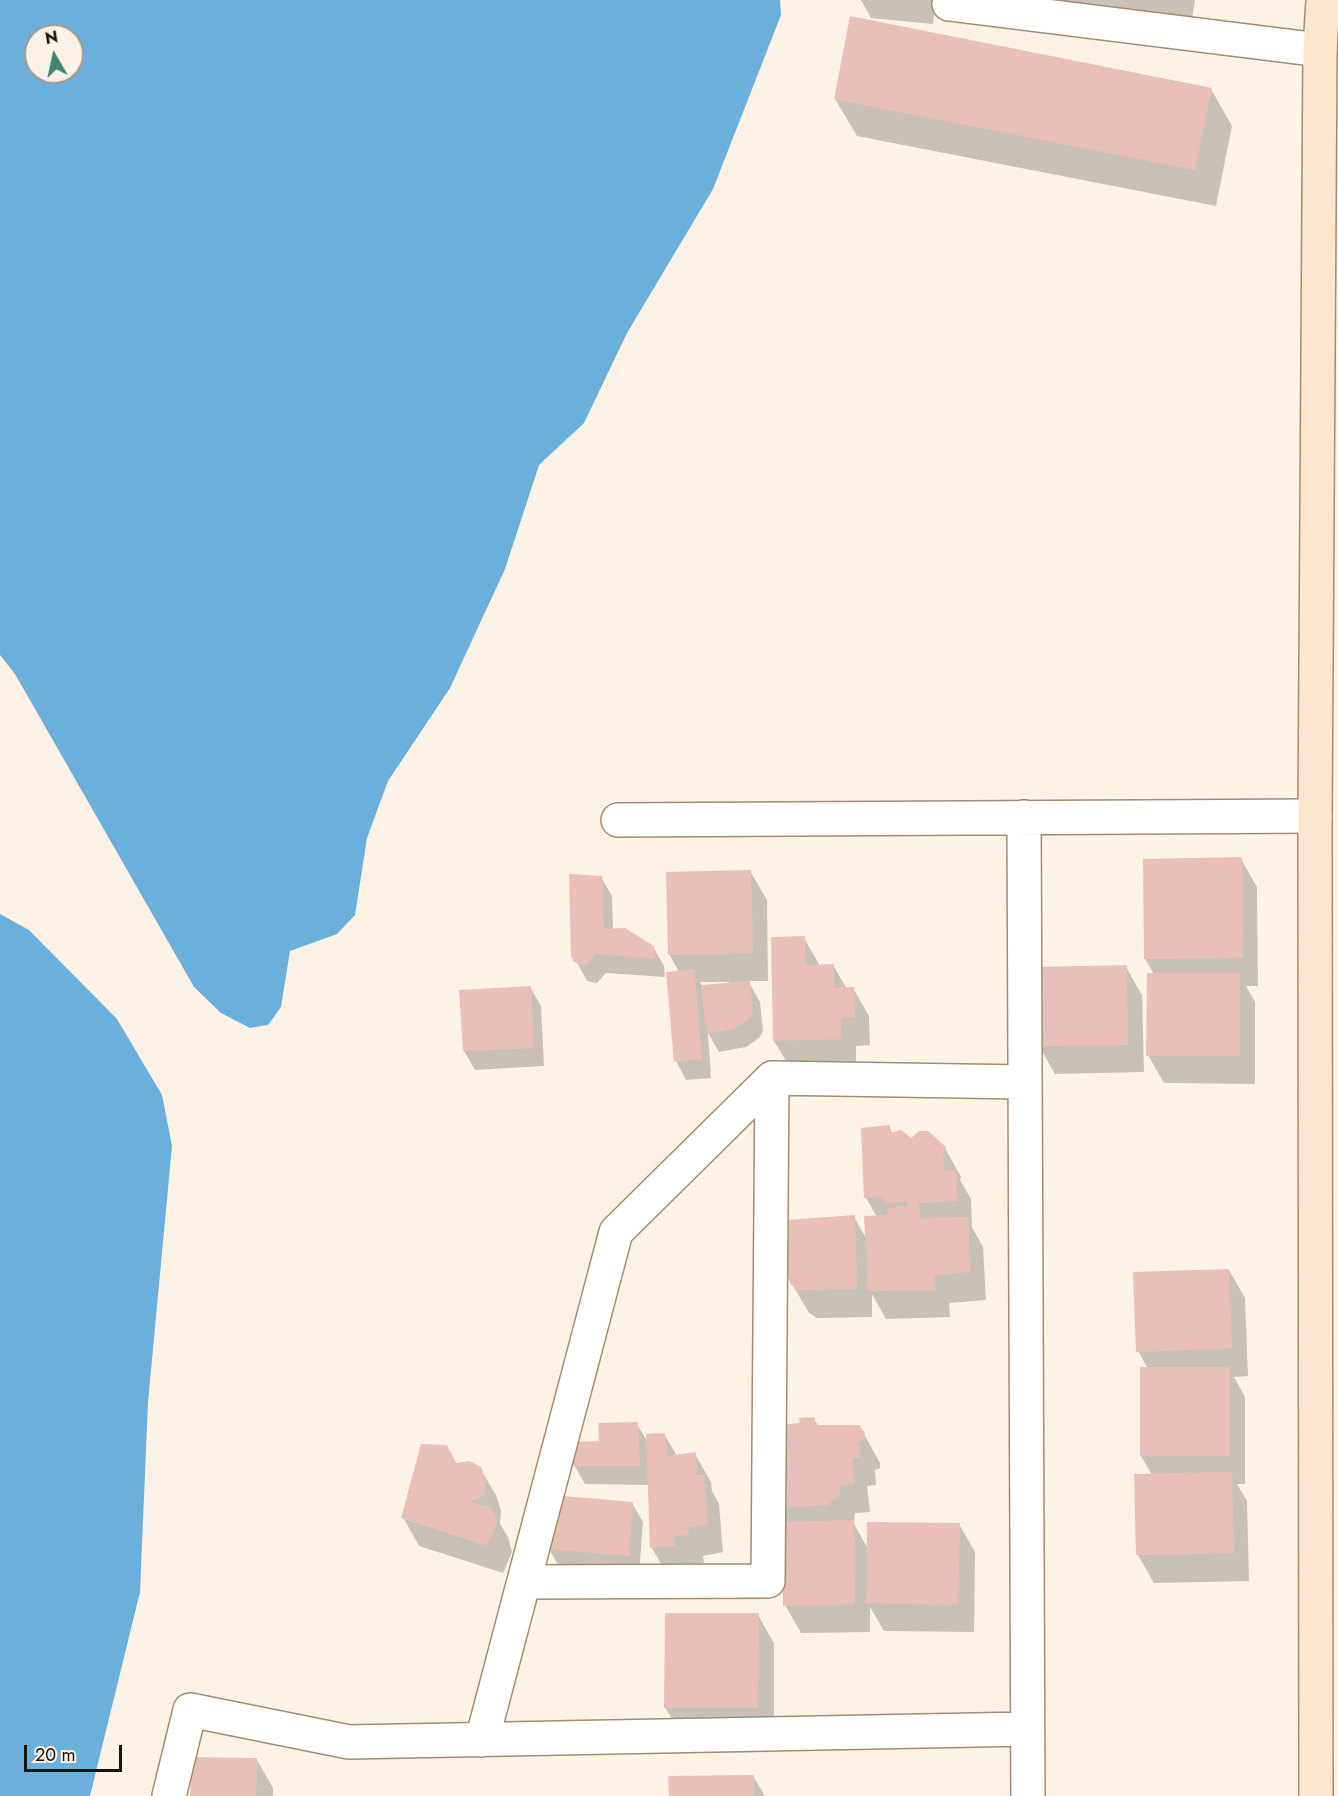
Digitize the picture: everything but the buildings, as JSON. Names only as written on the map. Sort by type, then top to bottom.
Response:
[{"type":"main road","points":[[1316,1796],[1326,816],[1320,50],[1323,0]]},
{"type":"street","points":[[950,0],[949,4],[1320,50]]},
{"type":"street","points":[[618,820],[1326,816]]},
{"type":"street","points":[[1024,817],[1028,1796]]},
{"type":"street","points":[[482,1740],[616,1232],[772,1078],[1024,1082]]},
{"type":"street","points":[[524,1581],[768,1581],[772,1078]]},
{"type":"street","points":[[169,1796],[190,1710],[348,1742],[1027,1729]]},
{"type":"water","points":[[0,0],[780,0],[781,15],[713,189],[627,333],[584,423],[539,465],[505,569],[450,688],[388,781],[367,838],[355,915],[337,934],[290,951],[281,1007],[268,1025],[250,1028],[221,1013],[194,987],[15,674],[0,655]]},
{"type":"water","points":[[0,914],[29,930],[117,1019],[162,1095],[172,1146],[148,1402],[140,1592],[90,1796],[0,1796]]}]
